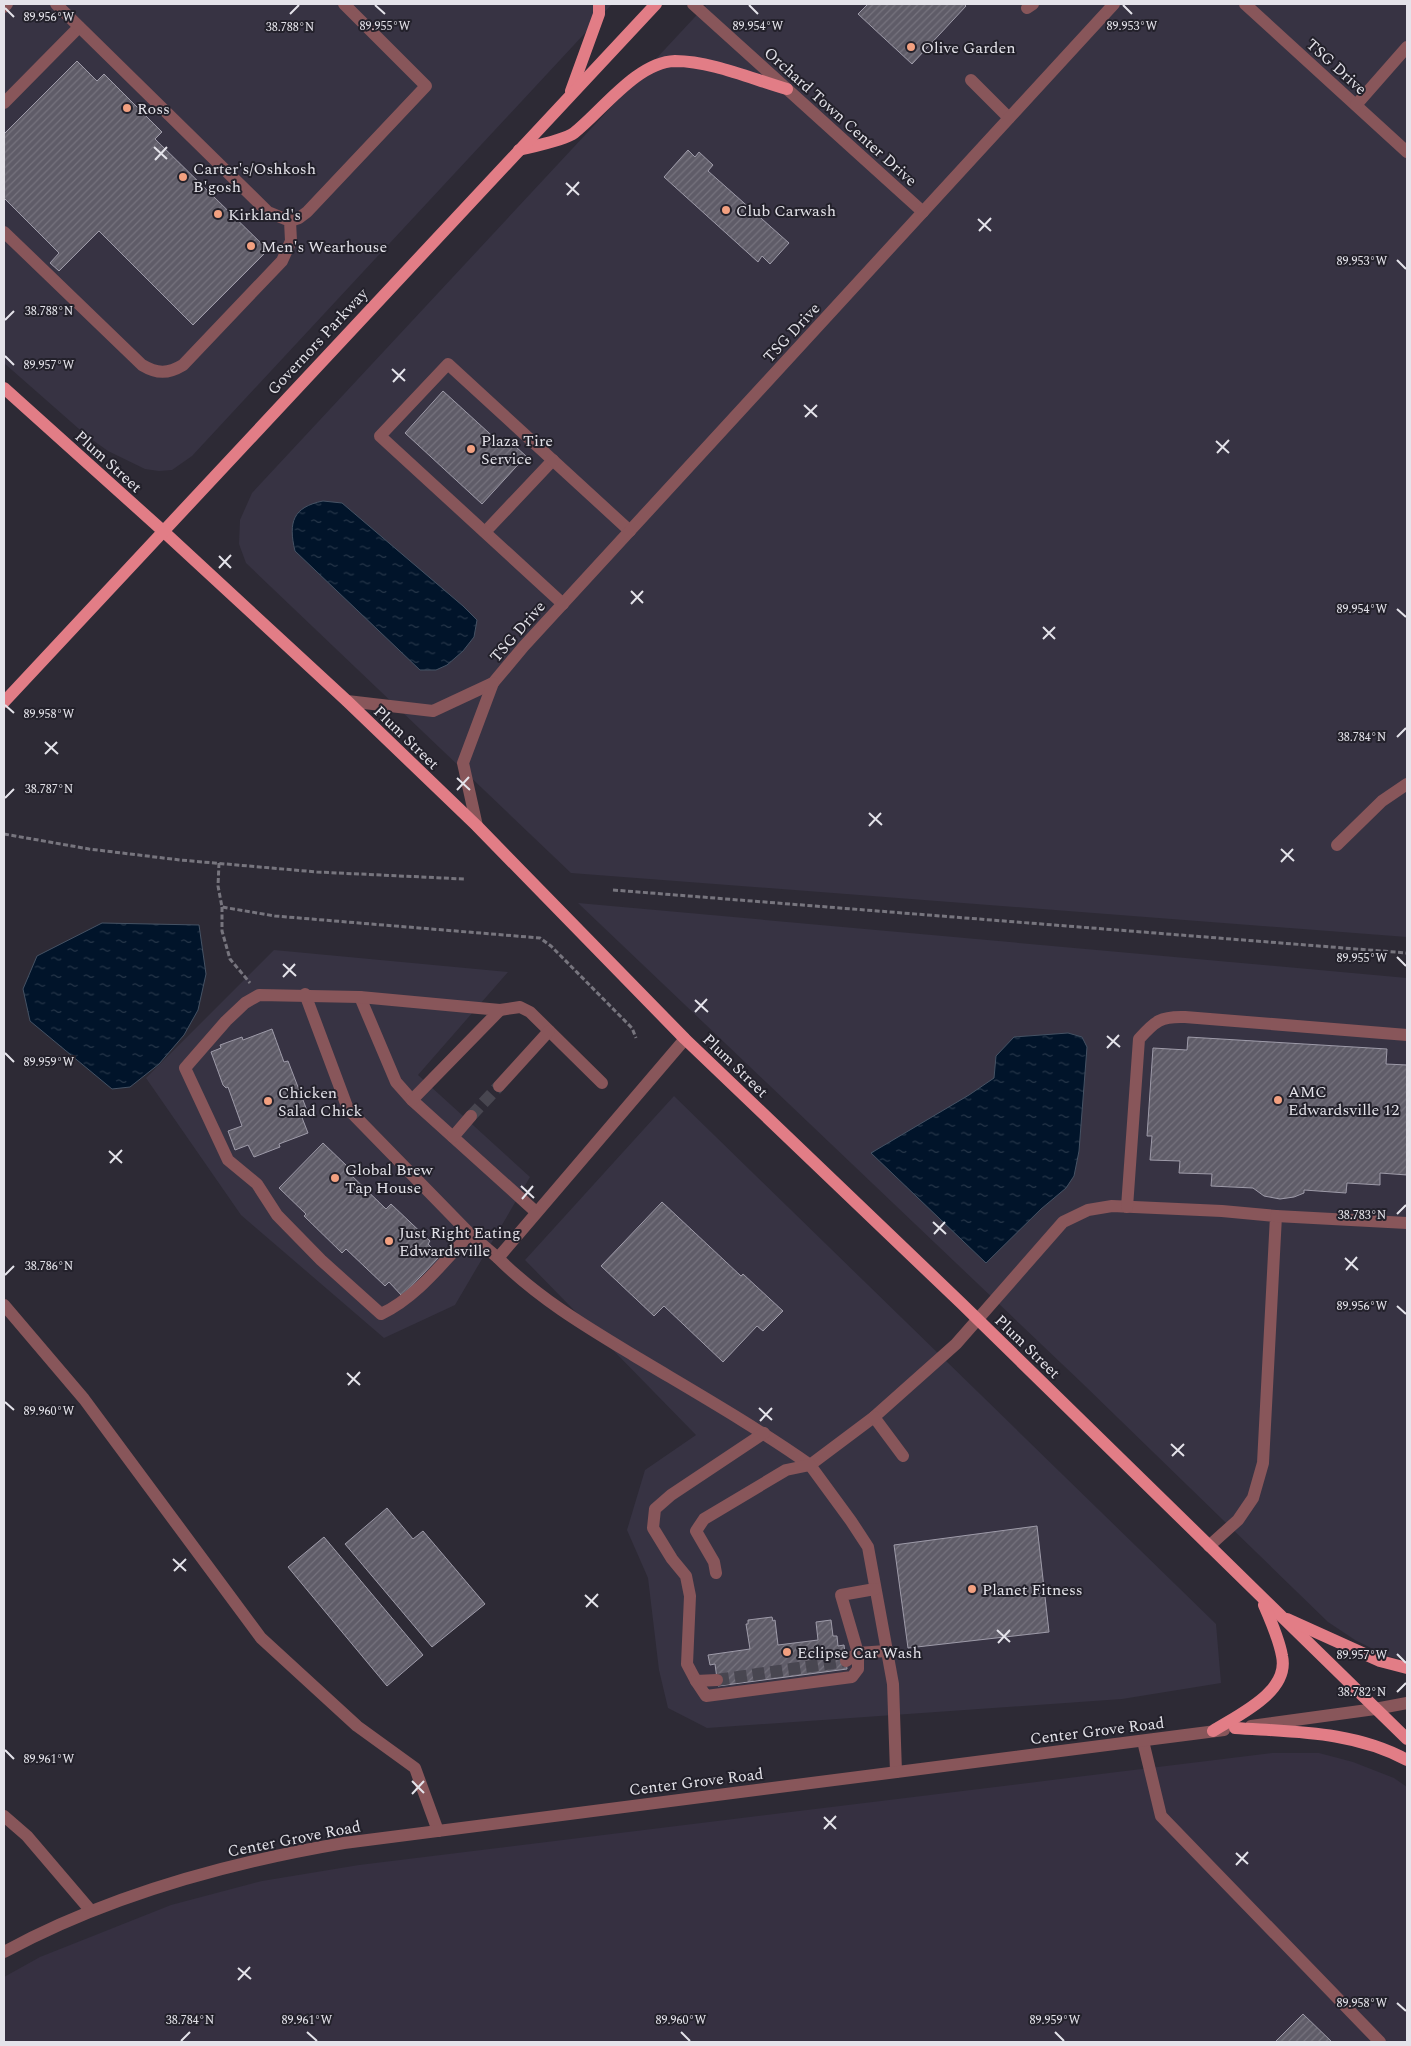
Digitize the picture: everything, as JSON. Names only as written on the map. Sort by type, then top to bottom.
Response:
[{"type":"main road","points":[[569,96],[599,14],[600,4]]},
{"type":"main road","name":"Governors Parkway","points":[[4,702],[656,4]]},
{"type":"main road","points":[[519,150],[572,135],[620,89],[651,68],[674,61],[711,66],[787,89]]},
{"type":"main road","name":"Plum Street","points":[[4,388],[163,530],[347,701],[477,826],[685,1039],[978,1320],[1407,1739]]},
{"type":"main road","points":[[1213,1731],[1259,1702],[1275,1687],[1282,1674],[1283,1658],[1261,1598]]},
{"type":"main road","points":[[1277,1614],[1380,1661],[1407,1668]]},
{"type":"main road","points":[[1235,1728],[1313,1733],[1352,1738],[1383,1747],[1407,1760]]},
{"type":"street","points":[[4,7],[7,4]]},
{"type":"street","points":[[56,4],[268,212],[290,221],[299,218],[307,212],[426,86],[344,4]]},
{"type":"street","name":"Orchard Town Center Drive","points":[[694,4],[922,212]]},
{"type":"street","name":"TSG Drive","points":[[477,826],[463,763],[493,683],[563,604],[1114,4]]},
{"type":"street","name":"TSG Drive","points":[[1245,4],[1407,152]]},
{"type":"street","points":[[4,103],[79,27]]},
{"type":"street","points":[[1356,105],[1407,47]]},
{"type":"street","points":[[971,80],[1009,118]]},
{"type":"street","points":[[4,232],[142,364],[151,370],[161,373],[172,371],[183,365],[282,262],[291,241],[290,221]]},
{"type":"street","points":[[563,604],[380,436],[448,364],[630,531]]},
{"type":"street","points":[[485,532],[552,460]]},
{"type":"street","name":"TSG Drive","points":[[347,701],[433,711],[493,683]]},
{"type":"street","points":[[1337,845],[1382,801],[1407,784]]},
{"type":"street","points":[[305,994],[348,1109],[470,1234],[521,1281],[560,1311],[764,1433],[810,1466],[851,1521],[868,1548],[893,1684],[896,1772]]},
{"type":"street","points":[[470,1234],[417,1289],[397,1306],[381,1314],[321,1260],[277,1216],[257,1184],[228,1160],[185,1068],[226,1021],[245,1003],[260,995],[305,994],[360,997],[500,1010],[520,1007],[530,1012],[602,1084]]},
{"type":"street","points":[[360,997],[396,1082],[412,1100],[536,1212]]},
{"type":"street","points":[[412,1100],[500,1010]]},
{"type":"street","points":[[1127,1207],[1139,1039],[1150,1026],[1167,1016],[1407,1035]]},
{"type":"street","points":[[499,1086],[549,1031]]},
{"type":"street","points":[[498,1258],[685,1039]]},
{"type":"street","points":[[452,1137],[471,1116]]},
{"type":"street","points":[[716,1573],[714,1562],[696,1530],[704,1519],[786,1470],[810,1466],[874,1417],[956,1344],[1063,1222],[1088,1210],[1112,1206],[1407,1223]]},
{"type":"street","points":[[1209,1546],[1238,1520],[1253,1498],[1263,1463],[1276,1216]]},
{"type":"street","points":[[4,1305],[84,1398],[261,1638],[357,1726],[415,1768],[438,1831]]},
{"type":"street","points":[[874,1417],[903,1456]]},
{"type":"street","points":[[764,1433],[671,1494],[655,1510],[653,1528],[672,1559],[686,1576],[690,1596],[687,1664],[706,1696],[852,1677],[858,1669],[858,1652],[841,1595],[875,1589]]},
{"type":"street","points":[[846,1661],[858,1652],[886,1651]]},
{"type":"street","points":[[696,1681],[717,1680]]},
{"type":"street","name":"Center Grove Road","points":[[4,1952],[91,1912],[144,1892],[216,1870],[288,1853],[344,1843],[1143,1741],[1407,1703]]},
{"type":"street","points":[[1143,1741],[1161,1816],[1380,2042]]},
{"type":"street","points":[[4,1816],[27,1836],[91,1912]]},
{"type":"path","points":[[4,834],[89,850],[317,872],[464,878]]},
{"type":"path","points":[[219,862],[218,886],[222,907],[222,931],[230,959],[260,995]]},
{"type":"path","points":[[613,890],[1407,953]]},
{"type":"path","points":[[222,907],[275,916],[540,938],[632,1028],[636,1038]]},
{"type":"shaded area","points":[[4,4],[612,4],[192,456],[172,470],[159,471],[145,469],[108,451],[87,436],[4,363]]},
{"type":"shaded area","points":[[707,4],[1407,4],[1407,937],[571,873],[246,563],[239,544],[240,520],[252,493]]},
{"type":"shaded area","points":[[578,903],[1407,978],[1407,1660],[1387,1656],[1355,1640],[1328,1622],[1082,1383]]},
{"type":"shaded area","points":[[274,950],[508,972],[418,1075],[530,1177],[455,1305],[384,1338],[241,1215],[146,1078]]},
{"type":"shaded area","points":[[674,1096],[1216,1624],[1221,1683],[1122,1699],[707,1728],[668,1708],[659,1670],[648,1578],[627,1530],[645,1470],[696,1435],[525,1260]]},
{"type":"shaded area","points":[[1272,1753],[1319,1753],[1353,1762],[1394,1778],[1407,1787],[1407,2042],[4,2042],[4,1977],[40,1957],[171,1905],[262,1881],[359,1865]]},
{"type":"water","points":[[323,501],[342,503],[477,620],[474,637],[463,651],[447,665],[436,670],[420,670],[295,551],[292,532],[295,517],[305,507]]},
{"type":"water","points":[[102,923],[199,925],[206,974],[198,1010],[184,1035],[159,1064],[130,1087],[112,1089],[30,1021],[23,989],[37,956]]},
{"type":"water","points":[[1068,1033],[1082,1037],[1087,1047],[1079,1151],[1074,1176],[1066,1188],[1041,1209],[986,1263],[871,1153],[994,1078],[996,1056],[1014,1037]]},
{"type":"building","name":"Olive Garden","points":[[868,4],[964,4],[966,6],[912,64],[858,14]]},
{"type":"building","points":[[77,61],[97,81],[104,74],[162,132],[155,139],[268,250],[193,325],[99,231],[59,271],[50,263],[59,253],[4,198],[4,134]]},
{"type":"building","name":"Club Carwash","points":[[688,150],[695,157],[699,152],[713,165],[708,171],[789,243],[770,264],[762,256],[758,262],[664,177]]},
{"type":"building","name":"Plaza Tire Service","points":[[443,391],[500,443],[505,437],[526,456],[482,504],[405,433]]},
{"type":"building","name":"Chicken Salad Chick","points":[[272,1029],[284,1062],[288,1061],[308,1113],[301,1115],[308,1133],[279,1144],[280,1147],[254,1157],[248,1145],[235,1150],[228,1131],[242,1126],[228,1087],[226,1088],[223,1085],[211,1052],[221,1048],[220,1045],[242,1037],[243,1040]]},
{"type":"building","name":"AMC Edwardsville 12","points":[[1188,1037],[1387,1049],[1386,1064],[1407,1065],[1407,1175],[1380,1173],[1380,1185],[1347,1183],[1346,1193],[1304,1190],[1304,1193],[1294,1197],[1280,1199],[1264,1196],[1253,1188],[1211,1186],[1212,1174],[1179,1173],[1180,1161],[1150,1160],[1152,1136],[1147,1136],[1153,1048],[1187,1050]]},
{"type":"building","points":[[323,1143],[348,1167],[346,1170],[386,1209],[391,1204],[430,1241],[428,1244],[440,1256],[402,1296],[389,1282],[385,1286],[346,1249],[342,1253],[304,1216],[306,1214],[279,1188]]},
{"type":"building","points":[[662,1202],[741,1276],[743,1274],[783,1311],[763,1331],[757,1326],[723,1362],[664,1306],[654,1316],[601,1266]]},
{"type":"building","points":[[387,1508],[413,1539],[423,1531],[485,1604],[432,1647],[345,1544]]},
{"type":"building","name":"Planet Fitness","points":[[1037,1526],[1049,1632],[908,1648],[894,1545]]},
{"type":"building","points":[[324,1537],[423,1655],[387,1686],[288,1567]]},
{"type":"building","name":"Eclipse Car Wash","points":[[772,1617],[773,1621],[775,1620],[778,1645],[818,1640],[816,1622],[831,1620],[833,1636],[837,1636],[838,1646],[844,1645],[847,1669],[718,1686],[715,1664],[710,1665],[708,1655],[750,1649],[746,1624],[748,1624],[748,1620]]},
{"type":"building","points":[[1303,2014],[1332,2042],[1275,2042]]},
{"type":"tunnel","points":[[471,1116],[499,1086]]},
{"type":"tunnel","points":[[717,1680],[846,1661]]},
{"type":"place","name":"Olive Garden","points":[[911,47]]},
{"type":"place","name":"Ross","points":[[127,108]]},
{"type":"place","name":"Carter's/Oshkosh B'gosh","points":[[183,177]]},
{"type":"place","name":"Club Carwash","points":[[726,210]]},
{"type":"place","name":"Kirkland's","points":[[218,214]]},
{"type":"place","name":"Men's Wearhouse","points":[[251,246]]},
{"type":"place","name":"Plaza Tire Service","points":[[471,449]]},
{"type":"place","name":"AMC Edwardsville 12","points":[[1278,1100]]},
{"type":"place","name":"Chicken Salad Chick","points":[[268,1101]]},
{"type":"place","name":"Global Brew Tap House","points":[[335,1178]]},
{"type":"place","name":"Just Right Eating Edwardsville","points":[[389,1241]]},
{"type":"place","name":"Planet Fitness","points":[[972,1589]]},
{"type":"place","name":"Eclipse Car Wash","points":[[787,1652]]}]
